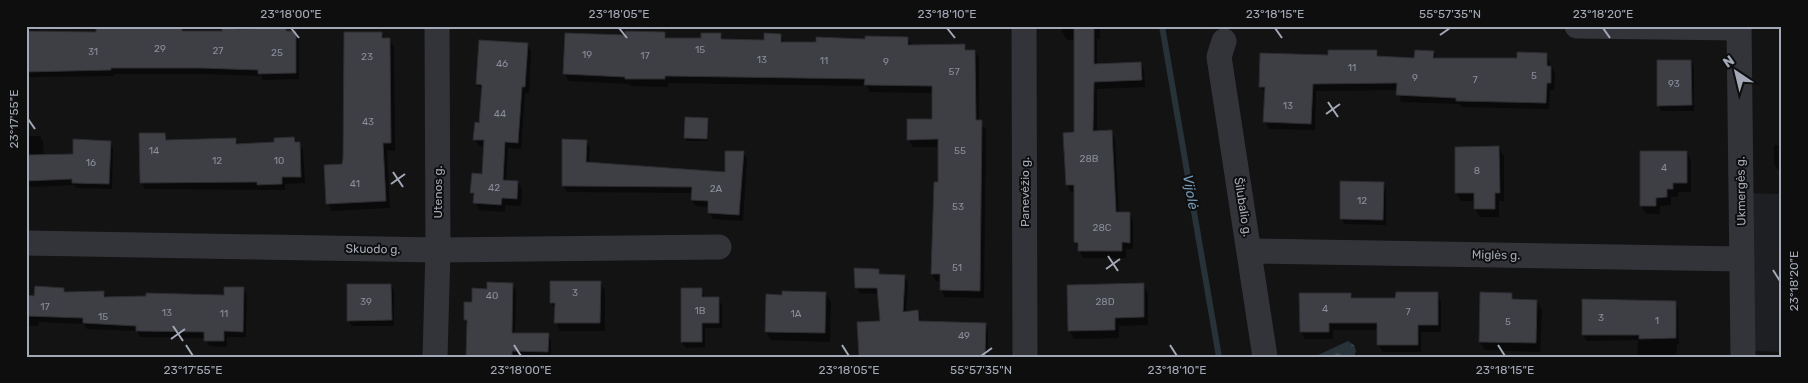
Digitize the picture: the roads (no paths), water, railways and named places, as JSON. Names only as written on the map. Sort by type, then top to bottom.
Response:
[{"type":"street","name":"Utenos g.","points":[[435,357],[438,250],[437,26]]},
{"type":"street","name":"Panevėžio g.","points":[[1024,26],[1025,357]]},
{"type":"street","points":[[1578,26],[1739,27]]},
{"type":"street","name":"Ukmergės g.","points":[[1739,27],[1743,357]]},
{"type":"street","name":"Šilubalio g.","points":[[1222,49],[1265,357]]},
{"type":"street","name":"Skuodo g.","points":[[26,243],[438,250],[719,247]]},
{"type":"street","name":"Miglės g.","points":[[1250,251],[1742,258]]},
{"type":"water","points":[[1348,341],[1354,345],[1356,351],[1354,357],[1314,357]]},
{"type":"waterway","name":"Vijolė","points":[[1162,26],[1219,357]]}]
